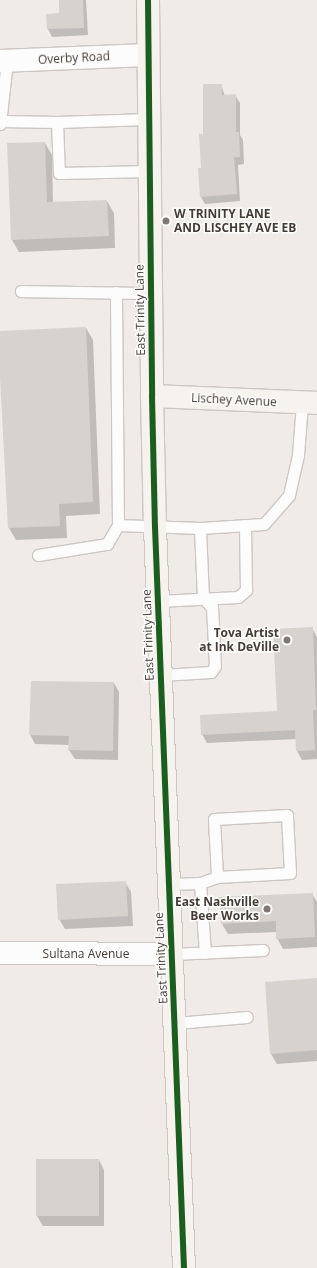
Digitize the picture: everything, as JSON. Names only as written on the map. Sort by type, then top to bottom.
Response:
[{"type":"main road","name":"East Trinity Lane","points":[[148,0],[152,396],[155,528],[176,1023],[184,1268]]},
{"type":"main road","name":"Lischey Avenue","points":[[152,396],[310,403]]},
{"type":"street","name":"Overby Road","points":[[4,61],[148,55]]},
{"type":"street","name":"Sultana Avenue","points":[[0,953],[172,954]]},
{"type":"lane","points":[[4,61],[0,123],[149,119]]},
{"type":"lane","points":[[57,122],[59,173],[150,171]]},
{"type":"lane","points":[[21,291],[151,293]]},
{"type":"lane","points":[[38,555],[107,544],[118,526],[116,292]]},
{"type":"lane","points":[[118,526],[200,528],[264,524],[289,495],[310,403]]},
{"type":"lane","points":[[158,601],[238,597],[246,590],[245,525]]},
{"type":"lane","points":[[161,675],[211,672],[215,666],[212,607],[203,598],[200,528]]},
{"type":"lane","points":[[169,884],[200,883],[217,877],[290,873],[287,815],[214,819],[217,877]]},
{"type":"lane","points":[[200,883],[204,953]]},
{"type":"lane","points":[[172,954],[262,950]]},
{"type":"lane","points":[[176,1023],[247,1017]]},
{"type":"building","points":[[59,0],[83,0],[84,28],[47,29],[46,14],[59,13]]},
{"type":"building","points":[[203,84],[222,84],[222,95],[236,94],[236,132],[239,132],[240,157],[234,157],[237,194],[200,197],[198,168],[201,168],[199,134],[203,134]]},
{"type":"building","points":[[45,142],[47,202],[107,200],[109,236],[11,240],[7,143]]},
{"type":"building","points":[[86,327],[93,502],[59,504],[60,526],[8,528],[0,378],[0,331]]},
{"type":"building","points":[[313,627],[316,710],[313,710],[315,750],[296,751],[295,730],[201,735],[200,715],[277,711],[273,629]]},
{"type":"building","points":[[31,681],[114,682],[113,751],[68,750],[69,736],[29,735]]},
{"type":"building","points":[[126,881],[128,916],[58,920],[56,884]]},
{"type":"building","name":"East Nashville Beer Works","points":[[313,893],[315,937],[276,939],[276,921],[221,924],[219,897]]},
{"type":"building","points":[[317,978],[317,1050],[270,1054],[265,982]]},
{"type":"building","points":[[36,1159],[99,1159],[99,1216],[36,1216]]},
{"type":"cycle path","points":[[148,0],[152,396],[155,527],[184,1268]]},
{"type":"place","name":"W TRINITY LANE AND LISCHEY AVE EB","points":[[166,221]]},
{"type":"place","name":"Tova Artist at Ink DeVille","points":[[287,640]]},
{"type":"place","name":"East Nashville Beer Works","points":[[267,909]]}]
